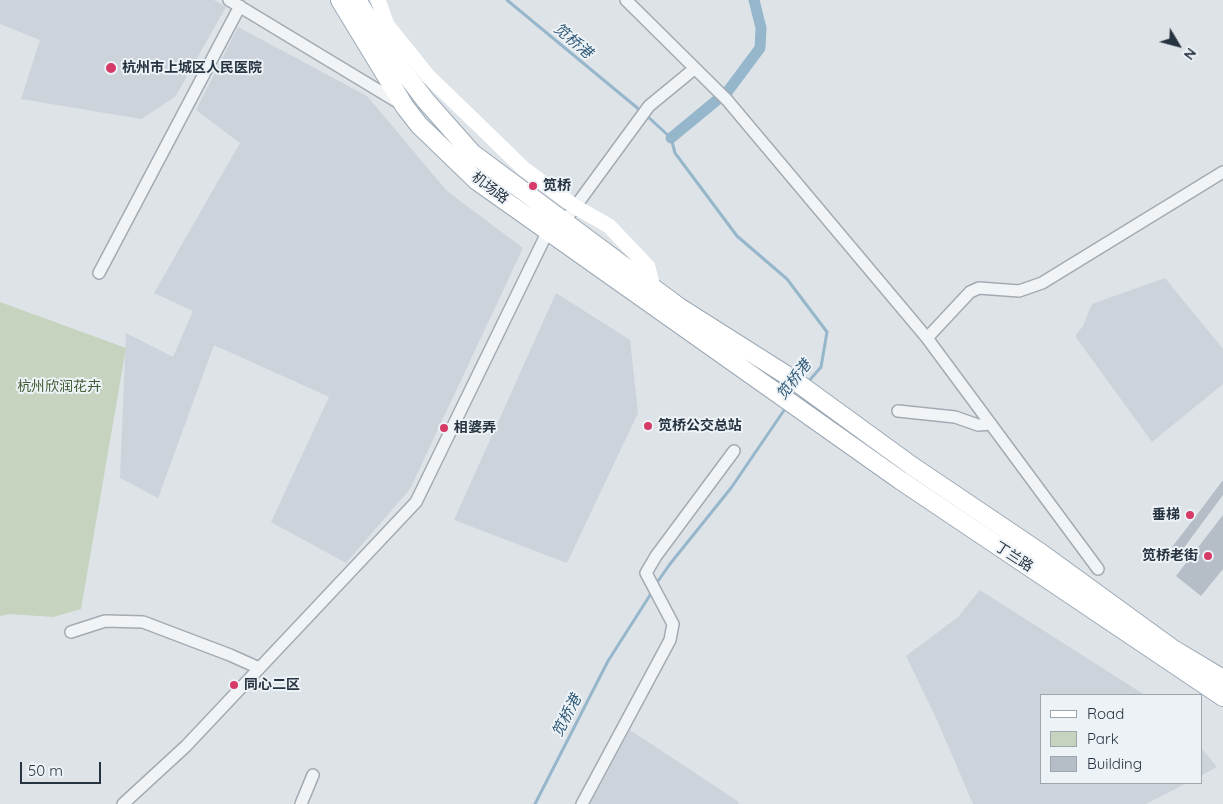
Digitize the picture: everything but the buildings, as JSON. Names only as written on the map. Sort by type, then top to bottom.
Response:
[{"type":"main road","name":"机场路","points":[[340,0],[405,107],[419,125],[477,181],[548,231],[690,322]]},
{"type":"main road","name":"机场路","points":[[357,0],[391,55],[426,101],[472,153],[653,288],[690,322]]},
{"type":"main road","points":[[378,0],[387,25],[428,76],[523,168],[574,206],[609,226],[648,267],[653,288]]},
{"type":"main road","name":"丁兰路","points":[[690,322],[791,378],[912,466],[1041,553],[1172,650],[1222,691]]},
{"type":"main road","name":"丁兰路","points":[[690,322],[781,396],[982,537],[1222,691]]},
{"type":"street","points":[[626,0],[723,97],[927,338],[1098,569]]},
{"type":"street","points":[[99,272],[234,3],[405,107]]},
{"type":"street","points":[[564,222],[638,119],[694,69]]},
{"type":"street","points":[[927,338],[970,292],[979,288],[1019,291],[1042,283],[1223,172]]},
{"type":"street","points":[[123,804],[186,746],[416,502],[548,231]]},
{"type":"street","points":[[898,411],[955,418],[978,425],[990,424]]},
{"type":"street","points":[[582,804],[670,640],[673,624],[646,573],[656,556],[734,451]]},
{"type":"street","points":[[71,632],[105,621],[142,622],[260,668]]},
{"type":"street","points":[[301,804],[313,775]]},
{"type":"shaded area","name":"杭州市上城区人民医院","points":[[0,0],[214,0],[226,7],[175,97],[141,119],[21,99],[40,40],[0,24]]},
{"type":"shaded area","points":[[238,27],[367,96],[447,191],[523,248],[410,489],[346,563],[271,522],[329,397],[214,345],[158,498],[120,478],[126,333],[173,357],[193,311],[154,293],[240,143],[196,110]]},
{"type":"shaded area","points":[[1165,278],[1223,349],[1223,384],[1152,442],[1075,336],[1083,326],[1092,304]]},
{"type":"shaded area","points":[[556,293],[630,340],[638,413],[567,563],[454,520]]},
{"type":"shaded area","points":[[980,590],[1143,694],[1040,694],[1040,784],[1185,784],[1146,804],[973,804],[937,720],[906,656],[958,617]]},
{"type":"shaded area","points":[[630,730],[739,802],[738,804],[590,804]]},
{"type":"shaded area","points":[[1203,750],[1217,767],[1203,774]]},
{"type":"green space","name":"杭州欣润花卉","points":[[0,302],[126,348],[81,609],[53,617],[9,614],[0,616]]},
{"type":"waterway","name":"笕桥港","points":[[507,0],[641,111]]},
{"type":"waterway","points":[[671,138],[728,91],[760,48],[761,28],[754,0]]},
{"type":"waterway","name":"笕桥港","points":[[646,115],[671,138],[675,153],[737,236],[787,279],[827,332],[821,367],[808,382]]},
{"type":"waterway","name":"笕桥港","points":[[656,584],[731,488],[787,406]]},
{"type":"waterway","name":"笕桥港","points":[[535,804],[608,661],[652,592]]},
{"type":"place","name":"杭州市上城区人民医院","points":[[111,68]]},
{"type":"place","name":"笕桥","points":[[533,186]]},
{"type":"place","name":"笕桥公交总站","points":[[648,426]]},
{"type":"place","name":"相婆弄","points":[[444,428]]},
{"type":"place","name":"垂梯","points":[[1190,515]]},
{"type":"place","name":"笕桥老街","points":[[1208,556]]},
{"type":"place","name":"同心二区","points":[[234,685]]}]
